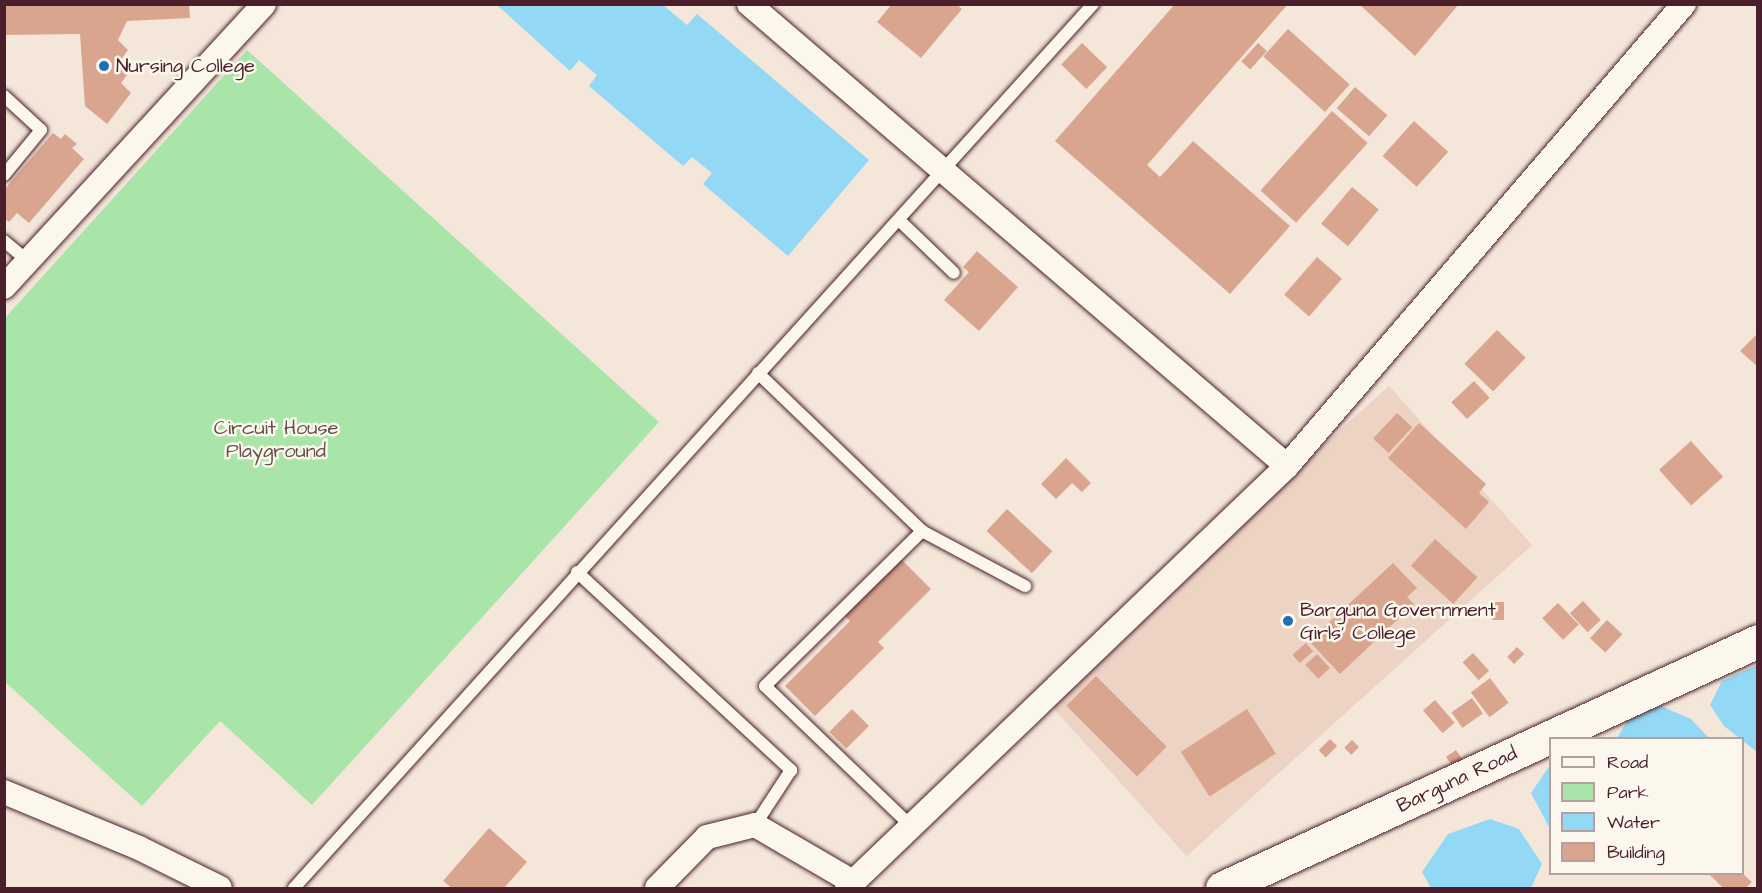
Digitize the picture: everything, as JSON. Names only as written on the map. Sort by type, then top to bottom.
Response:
[{"type":"main road","name":"Barguna Road","points":[[1550,737],[1758,641]]},
{"type":"main road","name":"Barguna Road","points":[[1222,888],[1549,737]]},
{"type":"street","points":[[4,287],[264,4]]},
{"type":"street","points":[[749,4],[1287,466]]},
{"type":"street","points":[[657,888],[707,837],[754,825],[850,885],[1287,466],[1684,4]]},
{"type":"street","points":[[4,792],[139,848],[220,888]]},
{"type":"lane","points":[[294,888],[577,572],[1093,4]]},
{"type":"lane","points":[[4,96],[42,130],[4,175]]},
{"type":"lane","points":[[899,220],[954,273]]},
{"type":"lane","points":[[4,241],[28,261]]},
{"type":"lane","points":[[758,373],[922,531],[1025,586]]},
{"type":"lane","points":[[911,826],[765,686],[922,531]]},
{"type":"lane","points":[[577,572],[791,770],[754,825]]},
{"type":"shaded area","name":"Barguna Government Girls' College","points":[[1389,386],[1532,545],[1187,856],[1043,697]]},
{"type":"green space","name":"Circuit House Playground","points":[[247,50],[659,422],[312,805],[220,721],[142,806],[5,682],[5,318]]},
{"type":"water","points":[[497,5],[663,5],[687,25],[697,14],[869,160],[788,256],[703,184],[712,173],[692,157],[683,166],[589,86],[597,75],[579,60],[570,71]]},
{"type":"water","points":[[1757,665],[1757,752],[1744,742],[1744,737],[1738,737],[1724,726],[1710,705],[1722,681]]},
{"type":"water","points":[[1661,706],[1691,719],[1708,737],[1618,737],[1630,716]]},
{"type":"water","points":[[1549,766],[1549,827],[1531,793]]},
{"type":"water","points":[[1490,819],[1519,829],[1542,864],[1531,888],[1431,888],[1422,872],[1448,834]]},
{"type":"building","name":"Nursing College","points":[[4,4],[189,4],[190,18],[127,21],[118,40],[128,50],[120,61],[130,71],[121,83],[131,93],[107,124],[85,106],[80,34],[4,35]]},
{"type":"building","points":[[892,4],[956,4],[962,9],[921,58],[877,22]]},
{"type":"building","points":[[1175,4],[1288,4],[1147,165],[1160,177],[1193,141],[1290,226],[1230,294],[1055,141]]},
{"type":"building","points":[[1359,4],[1459,4],[1415,56]]},
{"type":"building","points":[[1288,29],[1350,85],[1325,112],[1263,56]]},
{"type":"building","points":[[1082,43],[1107,67],[1086,89],[1061,65]]},
{"type":"building","points":[[1258,43],[1267,51],[1250,70],[1241,62]]},
{"type":"building","points":[[1355,87],[1387,115],[1369,136],[1337,108]]},
{"type":"building","points":[[1332,111],[1368,143],[1296,223],[1260,191]]},
{"type":"building","points":[[1414,121],[1448,152],[1417,187],[1383,156]]},
{"type":"building","points":[[53,133],[61,139],[65,134],[77,144],[72,148],[84,159],[29,223],[17,213],[9,222],[4,218],[4,190]]},
{"type":"building","points":[[1352,187],[1379,209],[1348,246],[1321,224]]},
{"type":"building","points":[[977,251],[1018,287],[979,331],[944,300],[969,272],[963,267]]},
{"type":"building","points":[[1317,257],[1342,279],[1309,316],[1284,295]]},
{"type":"building","points":[[1497,330],[1526,358],[1493,392],[1464,364]]},
{"type":"building","points":[[1758,333],[1758,367],[1740,351]]},
{"type":"building","points":[[1474,381],[1490,398],[1467,419],[1451,402]]},
{"type":"building","points":[[1397,413],[1412,427],[1388,453],[1373,439]]},
{"type":"building","points":[[1419,423],[1486,484],[1479,493],[1489,502],[1466,529],[1388,458]]},
{"type":"building","points":[[1691,441],[1723,477],[1691,505],[1659,470]]},
{"type":"building","points":[[1066,458],[1091,483],[1082,492],[1072,483],[1056,499],[1041,484]]},
{"type":"building","points":[[1007,509],[1052,551],[1032,573],[987,531]]},
{"type":"building","points":[[1435,539],[1477,577],[1453,604],[1411,566]]},
{"type":"building","points":[[901,559],[931,589],[878,642],[884,648],[815,716],[785,686],[850,621],[844,615]]},
{"type":"building","points":[[1393,563],[1417,588],[1407,597],[1414,604],[1340,674],[1309,641]]},
{"type":"building","points":[[1583,601],[1601,620],[1588,632],[1570,613]]},
{"type":"building","points":[[1492,602],[1504,602],[1504,620],[1492,620]]},
{"type":"building","points":[[1558,603],[1579,625],[1563,640],[1542,618]]},
{"type":"building","points":[[1607,620],[1622,634],[1605,653],[1590,638]]},
{"type":"building","points":[[1306,643],[1313,651],[1300,663],[1292,655]]},
{"type":"building","points":[[1517,647],[1524,654],[1514,664],[1507,657]]},
{"type":"building","points":[[1473,653],[1489,671],[1479,680],[1463,662]]},
{"type":"building","points":[[1317,654],[1330,668],[1318,679],[1305,665]]},
{"type":"building","points":[[1096,676],[1167,747],[1137,776],[1066,706]]},
{"type":"building","points":[[1490,678],[1509,703],[1489,717],[1471,692]]},
{"type":"building","points":[[1472,698],[1483,714],[1462,728],[1452,712]]},
{"type":"building","points":[[1435,700],[1455,723],[1443,733],[1423,710]]},
{"type":"building","points":[[852,709],[869,726],[846,749],[829,732]]},
{"type":"building","points":[[1247,709],[1276,753],[1210,796],[1181,752]]},
{"type":"building","points":[[1330,739],[1337,746],[1326,757],[1319,750]]},
{"type":"building","points":[[1352,740],[1359,747],[1351,755],[1344,748]]},
{"type":"building","points":[[1456,750],[1462,759],[1452,766],[1446,757]]},
{"type":"building","points":[[489,828],[527,862],[504,888],[452,888],[443,881]]},
{"type":"building","points":[[1710,875],[1744,875],[1752,882],[1746,888],[1723,888]]},
{"type":"place","name":"Nursing College","points":[[104,66]]},
{"type":"place","name":"Barguna Government Girls' College","points":[[1288,621]]}]
